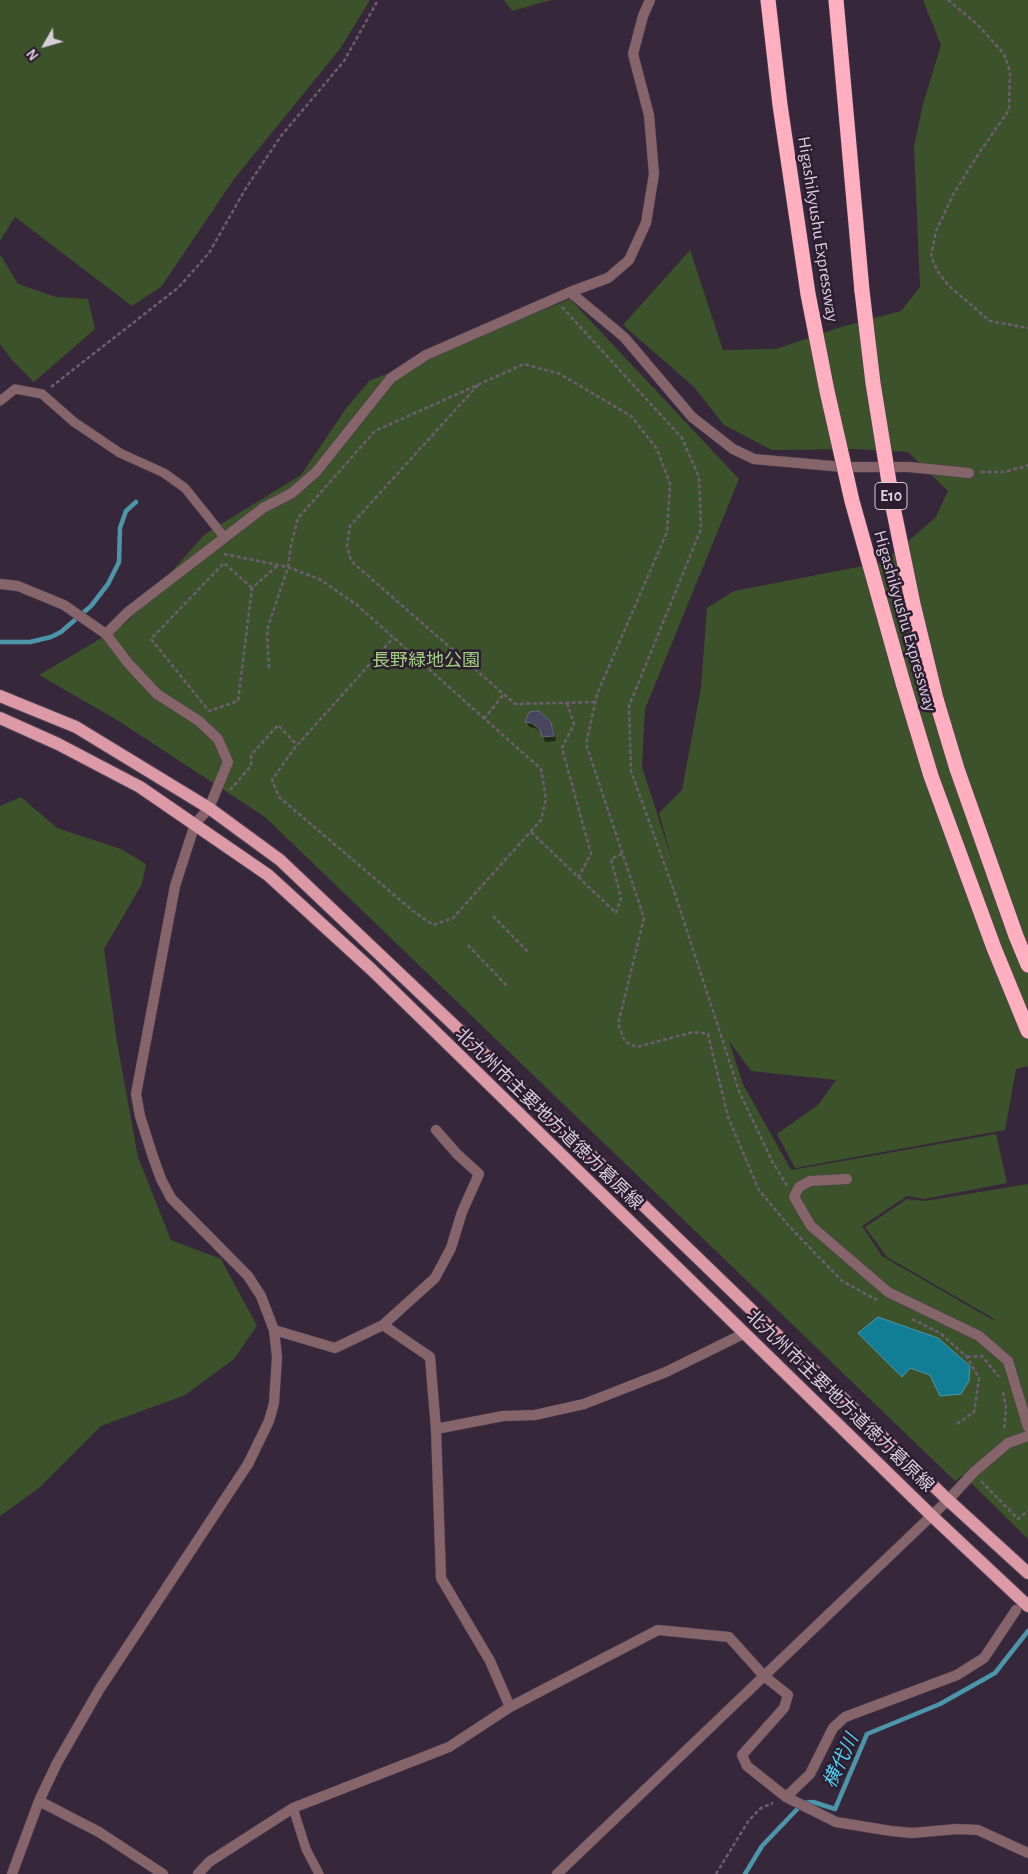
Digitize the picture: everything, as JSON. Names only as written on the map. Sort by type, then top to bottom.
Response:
[{"type":"highway","name":"Higashikyushu Expressway","points":[[768,0],[780,105],[808,294],[827,392],[852,501],[931,776],[994,948],[1028,1031]]},
{"type":"highway","name":"Higashikyushu Expressway","points":[[836,0],[862,291],[893,507],[936,699],[957,769],[1028,965]]},
{"type":"main road","name":"北九州市主要地方道徳力葛原線","points":[[0,696],[76,727],[209,808],[280,860],[606,1169],[948,1500],[1028,1574]]},
{"type":"main road","name":"北九州市主要地方道徳力葛原線","points":[[0,718],[58,744],[140,788],[268,875],[372,970],[932,1516],[1022,1608]]},
{"type":"street","points":[[106,634],[128,612],[263,508],[292,493],[316,472],[391,378],[426,355],[570,292],[608,278],[629,260],[646,223],[654,174],[649,115],[633,54],[643,16],[650,0]]},
{"type":"street","points":[[570,292],[624,337],[692,417],[733,449],[754,459],[843,467],[909,466],[969,473]]},
{"type":"street","points":[[0,584],[18,586],[64,605],[106,634],[128,663],[157,694],[199,721],[218,739],[228,762],[209,808],[195,824],[175,886],[136,1094],[140,1116],[161,1179],[172,1198],[248,1276],[260,1296],[274,1330],[277,1357],[274,1402],[269,1421],[248,1464],[99,1690],[57,1762],[39,1801],[12,1874]]},
{"type":"street","points":[[274,1330],[335,1348],[383,1326],[435,1278],[451,1248],[462,1212],[478,1174],[436,1130]]},
{"type":"street","points":[[847,1179],[810,1181],[799,1187],[794,1198],[812,1226],[888,1292],[979,1336],[1008,1361],[1028,1427]]},
{"type":"street","points":[[383,1326],[430,1358],[436,1429],[441,1578],[490,1661],[510,1707]]},
{"type":"street","points":[[436,1429],[503,1416],[535,1415],[584,1404],[666,1372],[745,1333]]},
{"type":"street","points":[[557,1874],[932,1516],[974,1472],[1008,1443],[1028,1436]]},
{"type":"street","points":[[786,1797],[810,1774],[832,1728],[845,1717],[957,1675],[984,1658],[1022,1608]]},
{"type":"street","points":[[198,1874],[209,1862],[293,1808],[449,1747],[510,1707],[658,1630],[729,1637],[764,1676],[788,1695],[784,1708],[742,1755],[747,1766],[786,1797],[836,1822],[905,1832],[956,1829],[978,1830],[1028,1853]]},
{"type":"street","points":[[39,1801],[99,1832],[163,1874]]},
{"type":"lane","points":[[0,401],[15,389],[42,394],[74,422],[120,453],[164,473],[184,488],[225,538]]},
{"type":"lane","points":[[293,1808],[306,1848],[319,1874]]},
{"type":"path","points":[[42,394],[179,287],[209,253],[246,188],[282,136],[344,61],[378,0]]},
{"type":"path","points":[[948,0],[976,24],[1004,54],[1010,72],[1009,110],[979,152],[953,195],[936,231],[931,256],[938,272],[949,286],[990,320],[1028,328]]},
{"type":"path","points":[[554,299],[682,438],[699,477],[701,529],[629,706],[631,771],[674,891],[739,1091],[772,1160],[794,1198]]},
{"type":"path","points":[[269,668],[267,630],[288,567],[298,518],[375,431],[524,364],[560,374],[630,416],[657,449],[670,484],[667,532],[597,694],[586,744],[644,918],[618,1024],[625,1042],[637,1047],[693,1032],[708,1034],[728,1117],[759,1190],[788,1225],[842,1280],[880,1302]]},
{"type":"path","points":[[479,384],[350,526],[346,546],[351,561],[515,704],[595,702]]},
{"type":"path","points":[[969,473],[1004,472],[1028,464]]},
{"type":"path","points":[[219,553],[288,567],[321,580],[357,605],[541,769],[546,799],[541,820],[453,918],[433,924],[413,911],[279,797],[272,780],[297,745],[393,638]]},
{"type":"path","points":[[252,588],[224,563],[151,639],[209,710],[238,701],[252,588],[278,565]]},
{"type":"path","points":[[484,719],[504,694]]},
{"type":"path","points":[[567,703],[574,724],[562,748],[591,854],[578,878]]},
{"type":"path","points":[[230,791],[251,766],[251,755],[278,725],[297,745]]},
{"type":"path","points":[[530,832],[616,913],[621,898],[611,858],[622,854]]},
{"type":"path","points":[[493,916],[530,953]]},
{"type":"path","points":[[468,945],[507,986]]},
{"type":"path","points":[[906,1316],[940,1333],[967,1356],[979,1378],[974,1412],[956,1425]]},
{"type":"path","points":[[967,1356],[982,1356],[1001,1380]]},
{"type":"path","points":[[998,1436],[1004,1431],[1006,1408],[1002,1389]]},
{"type":"path","points":[[974,1472],[1018,1519],[1028,1511]]},
{"type":"path","points":[[716,1874],[749,1820],[761,1808],[786,1797]]},
{"type":"green space","points":[[0,0],[370,0],[340,49],[234,179],[161,287],[132,306],[15,217],[0,241]]},
{"type":"green space","points":[[504,0],[551,0],[512,11]]},
{"type":"green space","name":"長野緑地公園","points":[[923,0],[1028,0],[1028,1066],[1016,1069],[1005,1130],[795,1168],[777,1134],[818,1105],[836,1080],[751,1071],[729,1041],[743,1084],[791,1170],[996,1134],[1007,1183],[924,1199],[907,1196],[862,1226],[882,1256],[991,1319],[996,1320],[887,1257],[865,1227],[907,1199],[925,1201],[1028,1184],[1028,1539],[963,1475],[955,1481],[265,817],[117,720],[39,675],[125,624],[205,534],[301,475],[345,410],[369,381],[570,299],[739,479],[645,709],[642,767],[673,863],[659,813],[682,790],[701,688],[707,608],[734,591],[884,562],[936,517],[948,491],[908,452],[856,449],[772,450],[724,425],[694,387],[623,325],[690,250],[723,350],[776,349],[841,327],[901,311],[920,287],[914,146],[923,104],[941,45]]},
{"type":"green space","points":[[0,254],[18,284],[56,297],[88,299],[95,329],[34,382],[11,359],[0,344]]},
{"type":"green space","points":[[21,797],[57,828],[121,849],[146,864],[142,884],[104,949],[117,1042],[138,1157],[171,1240],[221,1259],[257,1326],[234,1359],[185,1395],[101,1426],[39,1488],[0,1516],[0,806]]},
{"type":"water","points":[[878,1317],[938,1338],[970,1366],[969,1381],[961,1394],[940,1396],[930,1375],[910,1368],[902,1377],[858,1333]]},
{"type":"building","points":[[539,711],[551,722],[554,736],[542,737],[540,730],[532,723],[525,722],[529,712]]},
{"type":"waterway","points":[[0,642],[30,642],[51,637],[61,632],[91,606],[108,584],[119,562],[120,528],[126,511],[136,502]]},
{"type":"waterway","name":"横代川","points":[[745,1874],[762,1846],[803,1803],[813,1802],[835,1809],[867,1734],[940,1704],[995,1673],[1028,1631]]}]
